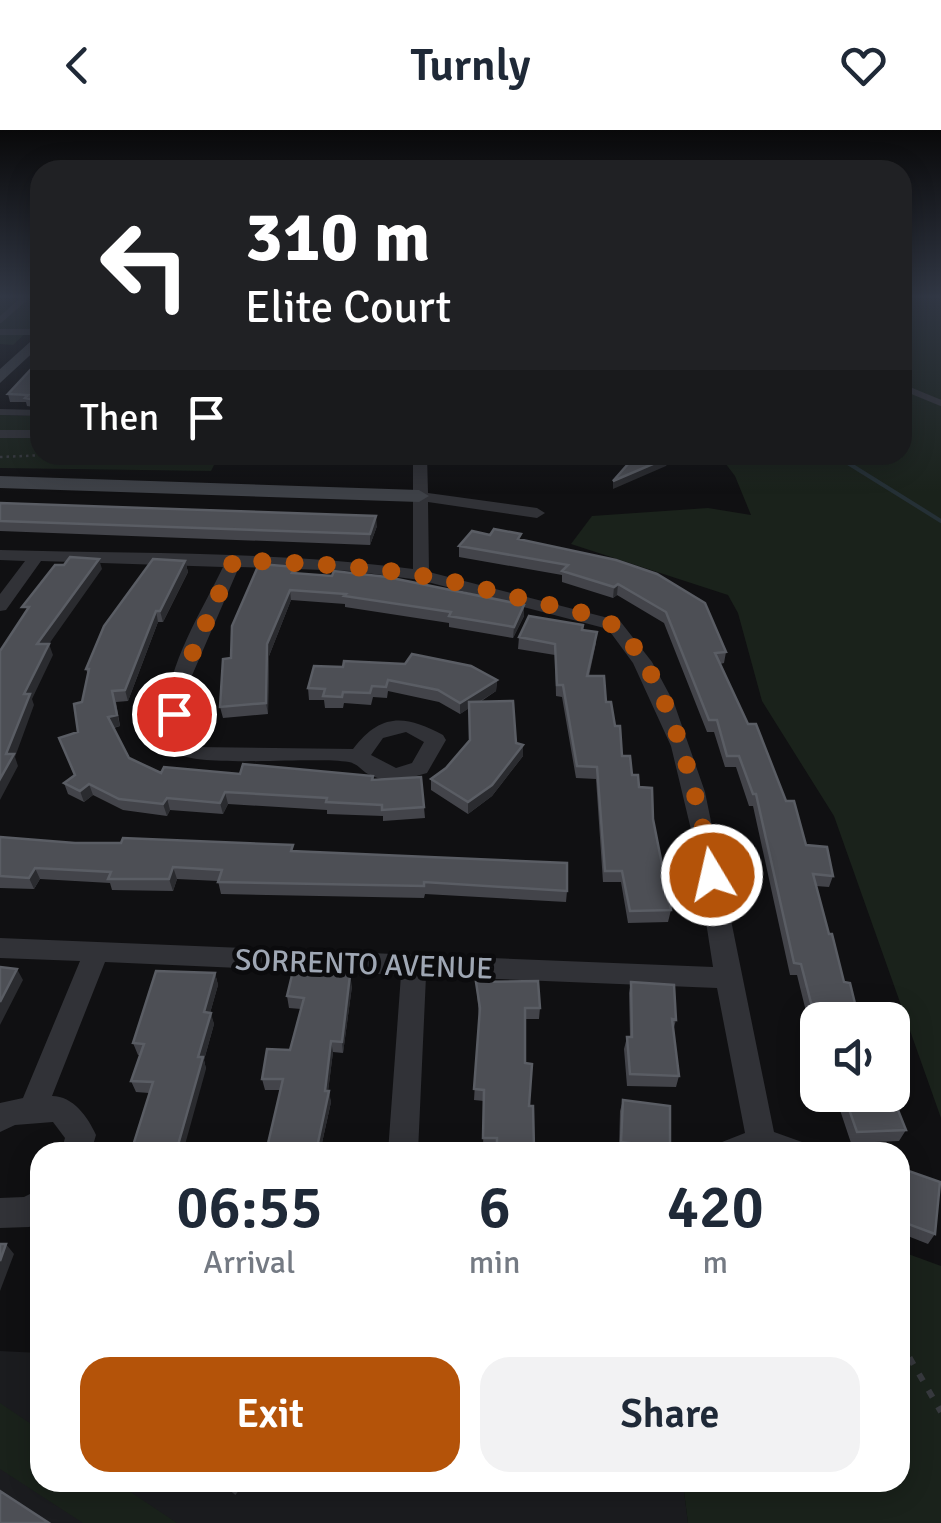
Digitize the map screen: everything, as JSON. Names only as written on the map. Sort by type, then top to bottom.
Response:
[{"type":"street","points":[[420,465],[421,575]]},
{"type":"street","points":[[0,482],[420,496],[537,513]]},
{"type":"street","points":[[0,555],[351,566],[421,575],[614,624],[634,648],[660,693],[700,806],[729,978],[774,1142]]},
{"type":"street","points":[[0,606],[37,555]]},
{"type":"street","points":[[234,560],[177,688],[174,714],[182,747],[190,754],[359,756]]},
{"type":"street","name":"SORRENTO AVENUE","points":[[0,948],[729,978]]},
{"type":"street","points":[[32,1112],[96,952]]},
{"type":"street","points":[[404,1142],[414,967]]},
{"type":"street","points":[[0,1119],[10,1112],[60,1109],[81,1135],[79,1142]]},
{"type":"street","points":[[0,1213],[30,1211]]},
{"type":"lane","points":[[912,390],[941,403]]},
{"type":"lane","points":[[0,412],[30,413]]},
{"type":"lane","points":[[0,434],[30,434]]},
{"type":"path","points":[[0,457],[30,456]]},
{"type":"path","points":[[910,1358],[941,1412]]},
{"type":"shaded area","points":[[912,362],[941,362],[941,1118],[910,1031],[910,1002],[900,1002],[834,816],[762,701],[738,613],[728,595],[571,544],[592,516],[708,508],[751,515],[727,465],[912,465]]},
{"type":"shaded area","points":[[0,415],[30,416],[30,465],[214,465],[211,471],[0,468]]},
{"type":"shaded area","points":[[910,1255],[941,1266],[941,1523],[688,1523],[684,1492],[910,1492]]},
{"type":"shaded area","points":[[0,1351],[30,1352],[30,1492],[684,1492],[688,1523],[0,1523]]},
{"type":"shaded area","points":[[0,1403],[30,1423],[30,1489],[0,1469]]},
{"type":"shaded area","points":[[35,1492],[130,1492],[177,1523],[83,1523]]},
{"type":"building","points":[[30,370],[30,399],[25,398],[28,395],[8,394]]},
{"type":"building","points":[[627,465],[651,465],[613,481]]},
{"type":"building","points":[[0,503],[376,516],[370,534],[0,521]]},
{"type":"building","points":[[494,529],[521,534],[518,539],[616,560],[657,574],[705,603],[726,652],[715,653],[748,724],[756,724],[786,801],[794,801],[806,845],[827,847],[833,876],[813,874],[844,982],[850,983],[855,1002],[811,1002],[801,964],[794,963],[756,794],[739,756],[727,756],[717,720],[709,720],[666,612],[618,584],[614,587],[562,571],[568,565],[459,546],[472,531],[490,535]]},
{"type":"building","points":[[70,557],[99,559],[37,644],[49,644],[24,694],[30,694],[6,754],[14,754],[0,779],[0,651],[29,607],[22,607],[55,565],[64,565]]},
{"type":"building","points":[[153,559],[185,561],[160,611],[156,611],[125,690],[112,691],[117,715],[108,717],[129,758],[161,773],[164,767],[240,774],[243,764],[373,776],[372,780],[421,777],[424,807],[382,810],[382,805],[326,802],[327,798],[225,792],[220,803],[167,798],[163,804],[119,799],[89,784],[80,791],[64,783],[75,775],[59,738],[78,732],[74,704],[82,702],[86,669],[104,626]]},
{"type":"building","points":[[259,564],[296,567],[292,573],[332,576],[334,571],[387,577],[524,605],[514,627],[346,594],[290,590],[267,644],[266,703],[220,707],[223,659],[231,658],[232,626]]},
{"type":"building","points":[[529,616],[583,625],[582,630],[597,632],[587,676],[604,676],[606,702],[611,702],[615,726],[620,726],[622,756],[630,756],[632,775],[638,775],[639,787],[652,788],[653,819],[671,910],[630,911],[622,871],[605,871],[597,767],[577,766],[563,685],[557,685],[555,644],[519,637]]},
{"type":"building","points":[[412,654],[471,666],[497,680],[460,703],[438,690],[388,680],[386,687],[372,686],[370,693],[343,692],[342,697],[323,696],[325,689],[308,688],[314,666],[343,667],[344,661],[405,664]]},
{"type":"building","points":[[513,701],[516,743],[523,745],[492,785],[468,802],[431,779],[470,740],[469,702]]},
{"type":"building","points":[[0,837],[75,843],[121,843],[123,838],[293,845],[291,851],[567,863],[567,891],[424,882],[424,886],[218,882],[222,870],[173,867],[169,879],[108,879],[111,872],[35,868],[29,878],[0,876]]},
{"type":"building","points":[[0,967],[17,969],[0,1002]]},
{"type":"building","points":[[156,971],[215,973],[204,1012],[211,1013],[198,1057],[203,1057],[179,1142],[134,1142],[153,1082],[131,1081],[144,1044],[133,1043]]},
{"type":"building","points":[[293,971],[350,975],[342,1042],[331,1041],[325,1091],[329,1091],[318,1142],[268,1142],[283,1079],[262,1079],[267,1049],[290,1050],[304,998],[287,996]]},
{"type":"building","points":[[538,981],[540,1008],[525,1008],[525,1063],[532,1064],[529,1106],[533,1106],[534,1142],[483,1138],[484,1090],[474,1089],[480,1008],[476,982]]},
{"type":"building","points":[[631,982],[674,985],[676,1020],[672,1019],[679,1076],[630,1074],[627,1037],[632,1037]]},
{"type":"building","points":[[623,1100],[670,1106],[670,1142],[621,1142]]},
{"type":"building","points":[[850,1112],[899,1112],[906,1130],[857,1132]]},
{"type":"building","points":[[910,1172],[940,1182],[935,1234],[910,1225]]},
{"type":"building","points":[[0,1491],[49,1523],[0,1523]]},
{"type":"waterway","points":[[851,465],[941,521]]},
{"type":"route","points":[[174,714],[177,688],[234,560],[351,566],[421,575],[562,608],[614,624],[634,648],[660,693],[700,806],[712,875]]}]
